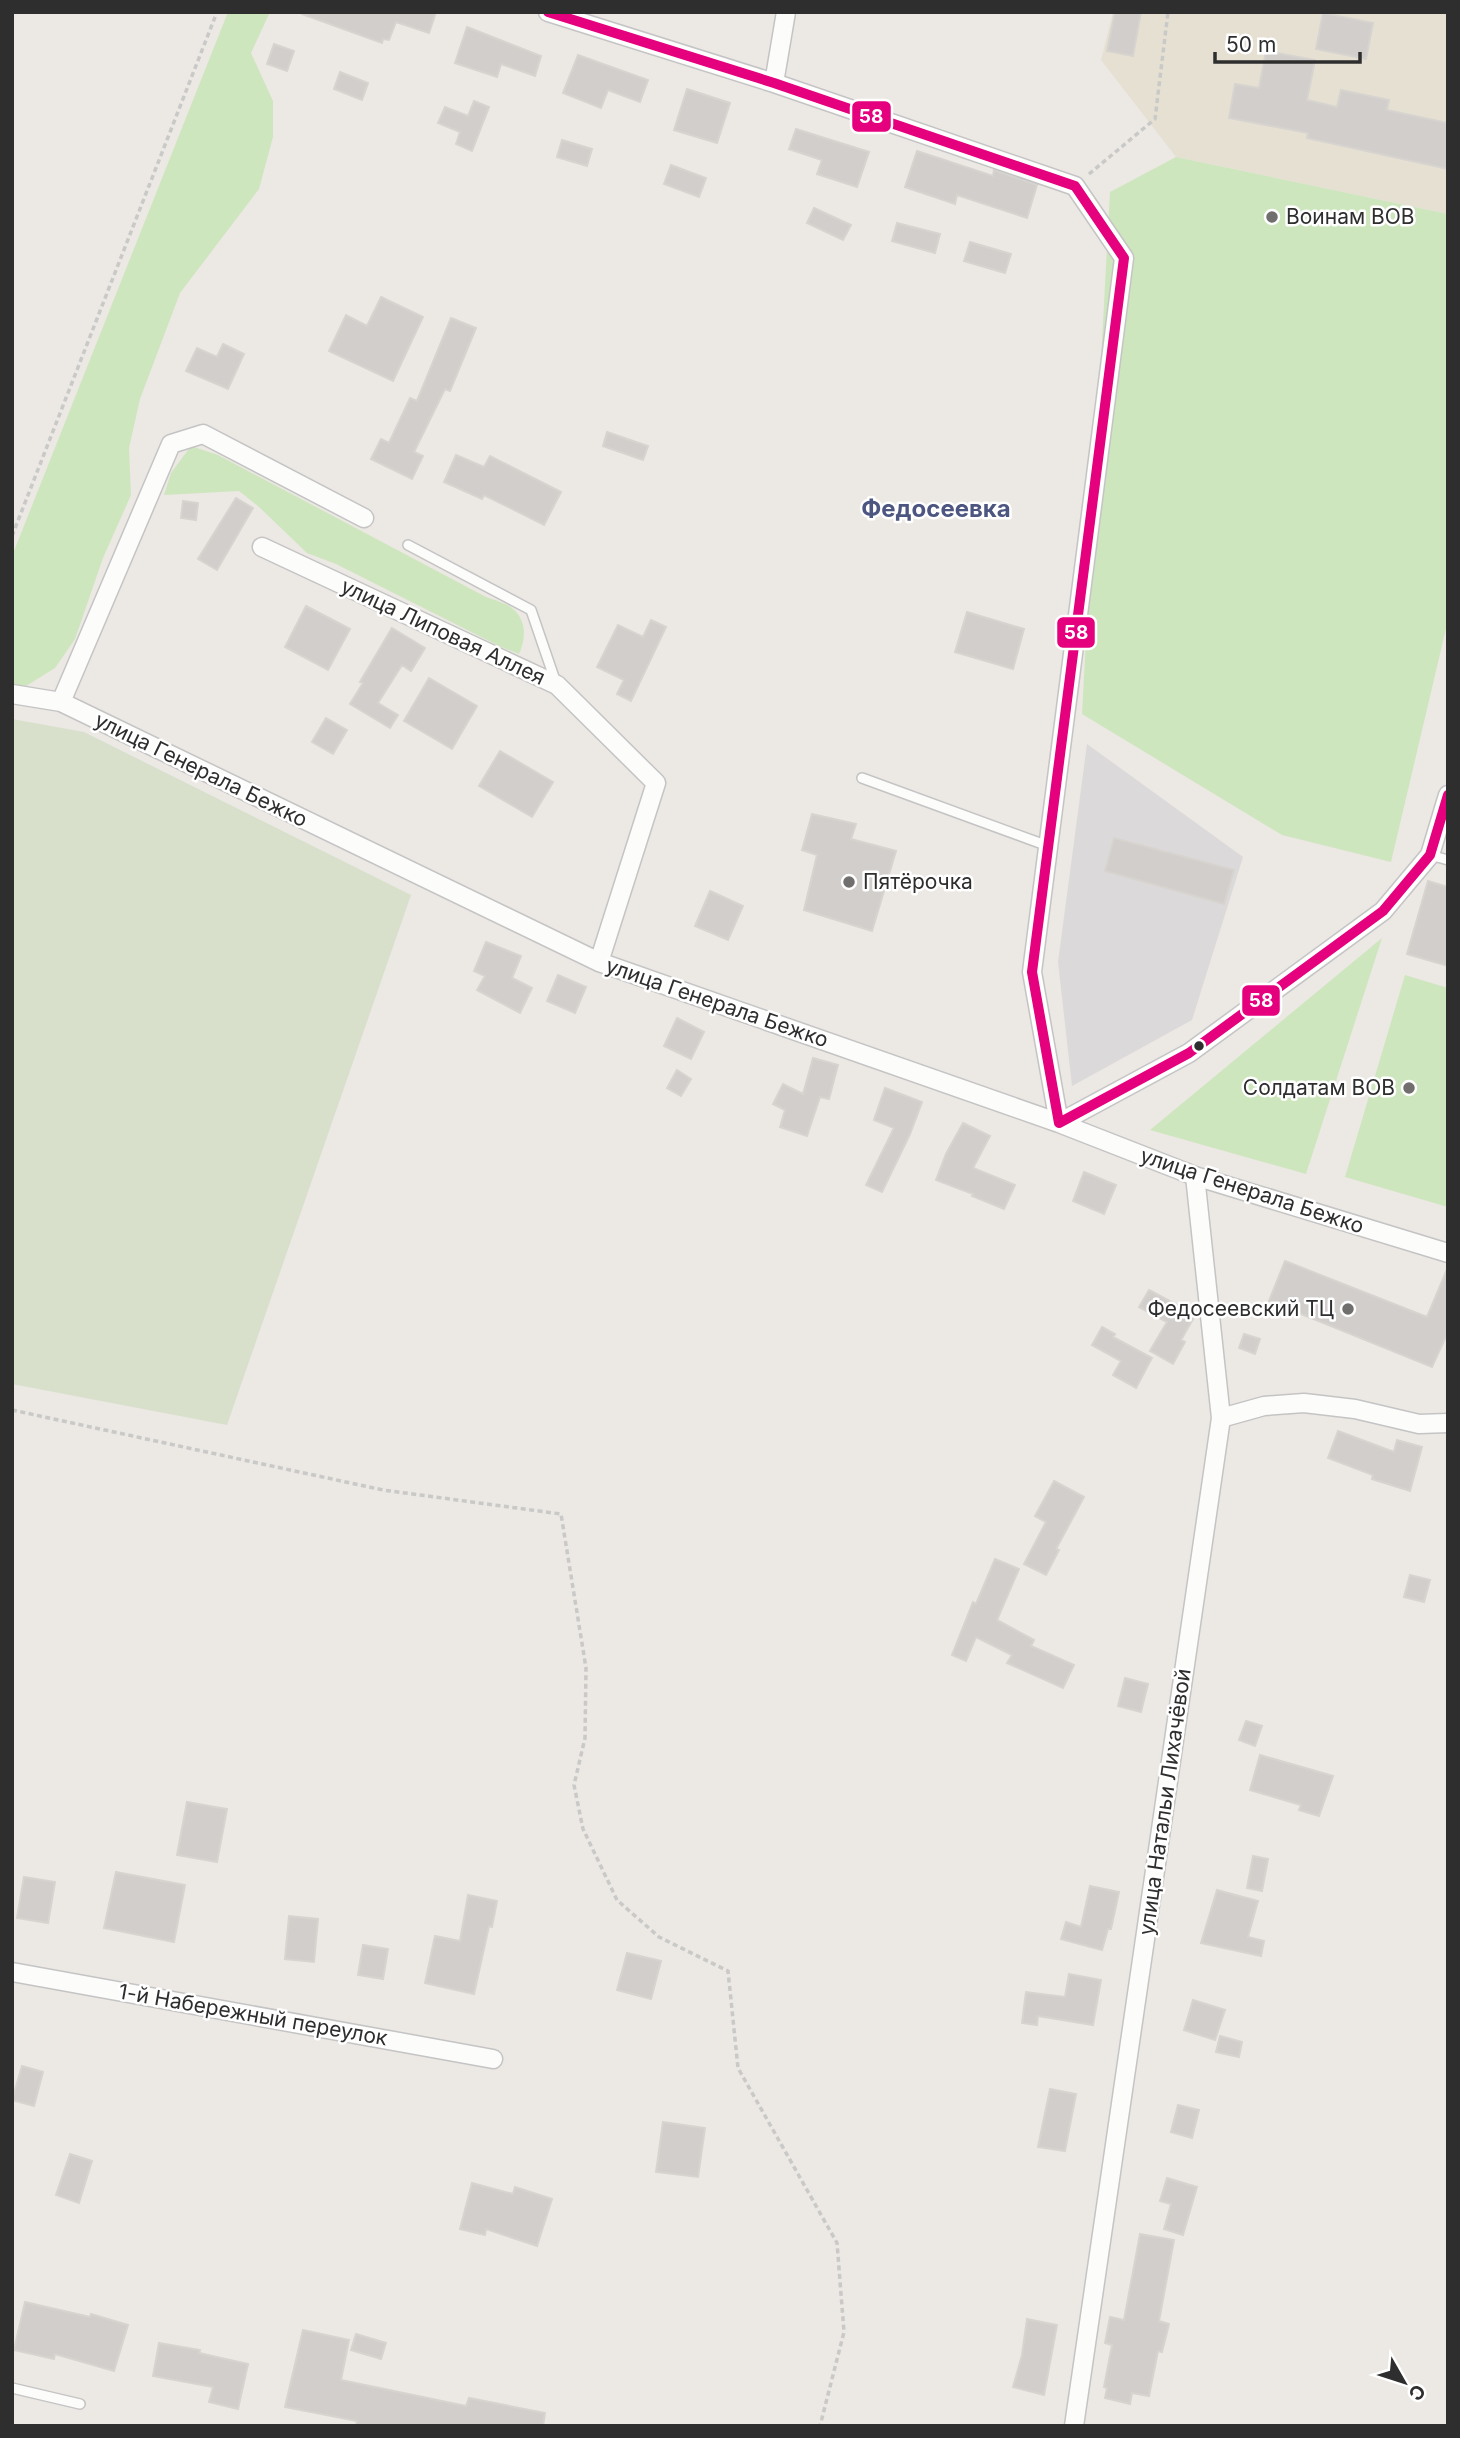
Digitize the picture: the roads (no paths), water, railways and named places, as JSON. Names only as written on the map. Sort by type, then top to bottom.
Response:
[{"type":"street","points":[[548,12],[774,83],[1075,186],[1124,258],[1032,971],[1059,1123],[1189,1053],[1383,911],[1430,855],[1448,795]]},
{"type":"street","points":[[774,83],[786,12]]},
{"type":"street","points":[[61,702],[171,444],[203,434],[364,519]]},
{"type":"street","name":"улица Липовая Аллея","points":[[262,547],[557,685],[656,783],[598,962]]},
{"type":"street","name":"улица Генерала Бежко","points":[[12,694],[61,702],[598,962],[1059,1123],[1195,1176],[1448,1253]]},
{"type":"street","name":"улица Натальи Лихачёвой","points":[[1074,2426],[1221,1418],[1195,1176]]},
{"type":"street","points":[[1221,1418],[1264,1406],[1304,1403],[1355,1409],[1419,1424],[1448,1423]]},
{"type":"street","name":"1-й Набережный переулок","points":[[12,1972],[493,2059]]},
{"type":"lane","points":[[408,545],[531,610],[557,685]]},
{"type":"lane","points":[[862,778],[1048,846]]},
{"type":"lane","points":[[1430,855],[1448,860]]},
{"type":"lane","points":[[12,2388],[80,2404]]},
{"type":"place","name":"Воинам ВОВ","points":[[1272,217]]},
{"type":"place","name":"Пятёрочка","points":[[849,882]]},
{"type":"place","name":"Солдатам ВОВ","points":[[1409,1088]]},
{"type":"place","name":"Федосеевский ТЦ","points":[[1348,1309]]},
{"type":"district","name":"Федосеевка","points":[[936,509]]}]
